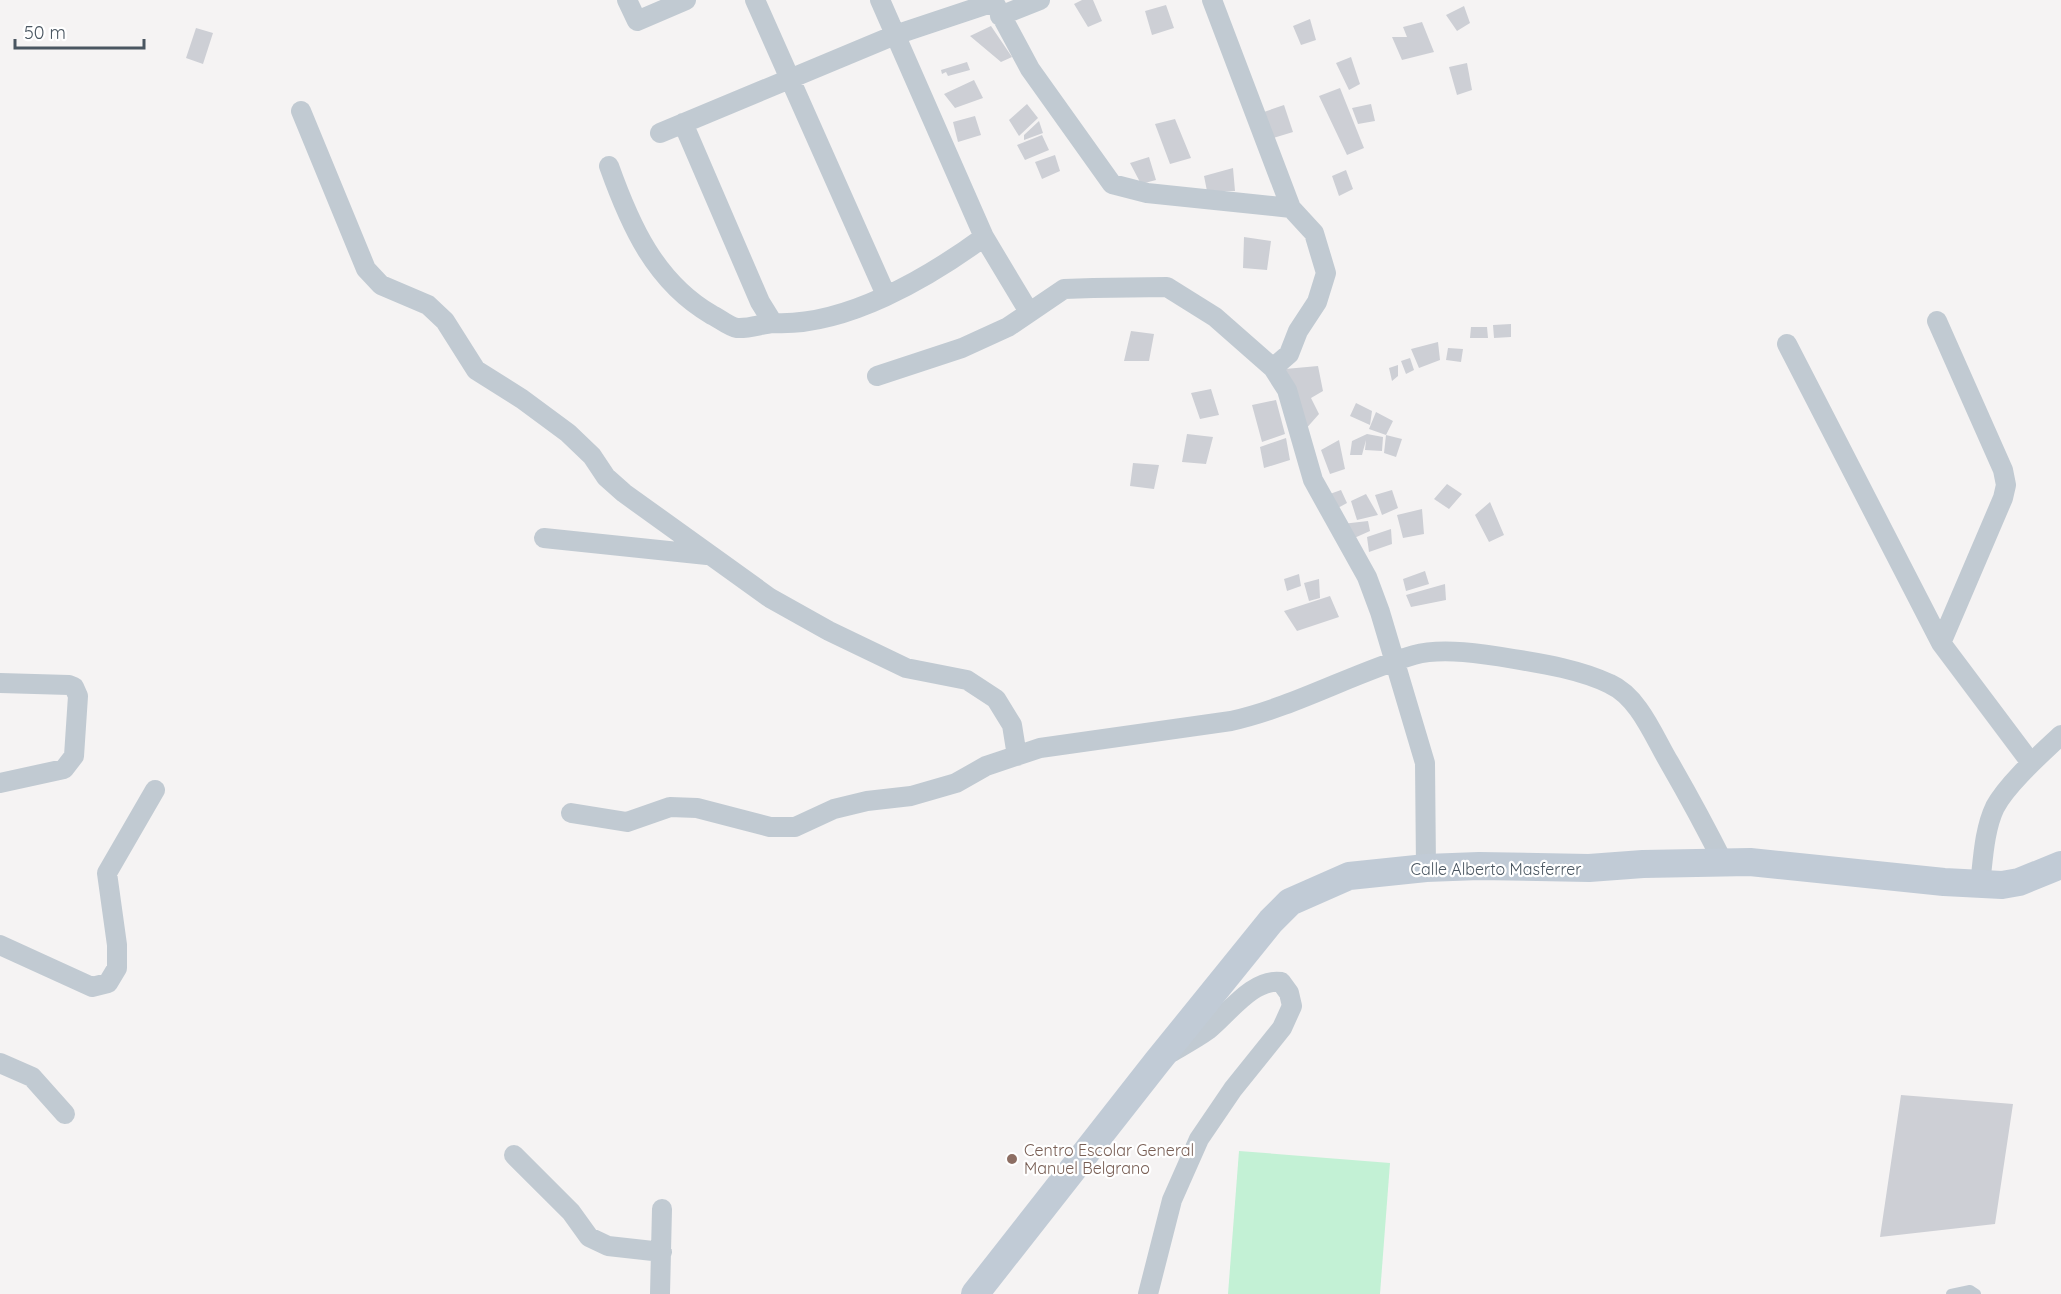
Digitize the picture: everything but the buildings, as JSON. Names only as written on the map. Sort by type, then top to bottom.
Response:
[{"type":"main road","name":"Calle Alberto Masferrer","points":[[975,1294],[1156,1062],[1290,902],[1349,876],[1426,868],[1479,866],[1589,868],[1723,862],[1808,866],[1980,885],[2002,885],[2019,882],[2061,865]]},
{"type":"street","points":[[627,0],[637,21],[686,0]]},
{"type":"street","points":[[755,0],[886,295]]},
{"type":"street","points":[[880,0],[984,237],[1029,312]]},
{"type":"street","points":[[660,133],[895,35],[996,6],[1040,0]]},
{"type":"street","points":[[1212,0],[1291,208],[1314,233],[1326,273],[1317,302],[1298,332],[1289,354],[1273,368]]},
{"type":"street","points":[[996,6],[1030,69],[1112,184],[1147,193],[1291,208]]},
{"type":"street","points":[[301,111],[366,269],[381,285],[428,304],[445,321],[477,370],[568,433],[592,456],[606,477],[709,556],[770,598],[829,631],[906,668],[967,680],[996,699],[1012,725],[1017,756]]},
{"type":"street","points":[[683,123],[760,302],[773,323]]},
{"type":"street","points":[[609,166],[624,208],[646,252],[674,286],[707,312],[736,328],[773,323],[793,324],[825,316],[886,295],[951,261],[984,237]]},
{"type":"street","points":[[877,376],[962,348],[1008,327],[1064,289],[1167,287],[1215,317],[1273,368],[1287,390],[1313,480],[1367,577],[1395,662],[1415,737],[1425,763],[1426,868]]},
{"type":"street","points":[[1937,321],[2003,470],[2006,485],[2003,498],[1941,643]]},
{"type":"street","points":[[1787,344],[1941,643],[2031,763]]},
{"type":"street","points":[[544,537],[709,556]]},
{"type":"street","points":[[571,813],[627,822],[670,807],[697,808],[770,827],[795,827],[834,809],[867,801],[911,796],[956,783],[986,766],[1040,748],[1231,721],[1262,714],[1306,694],[1418,654],[1484,654],[1553,666],[1612,684],[1644,715],[1685,785],[1723,862]]},
{"type":"street","points":[[0,684],[69,685],[74,687],[78,696],[74,756],[64,769],[0,783]]},
{"type":"street","points":[[1980,885],[1985,845],[1995,807],[2031,763],[2061,735]]},
{"type":"street","points":[[0,945],[92,987],[108,983],[117,968],[117,945],[107,873],[155,790]]},
{"type":"street","points":[[1148,1294],[1172,1200],[1186,1166],[1212,1118],[1282,1028],[1292,1006],[1289,993],[1281,982],[1273,981],[1260,985],[1207,1031],[1156,1062]]},
{"type":"street","points":[[0,1063],[32,1077],[65,1114]]},
{"type":"street","points":[[513,1155],[571,1212],[589,1237],[608,1246],[662,1252]]},
{"type":"street","points":[[660,1294],[662,1209]]},
{"type":"lane","points":[[1951,1294],[1970,1290],[1976,1294]]},
{"type":"green space","points":[[1239,1151],[1390,1163],[1380,1294],[1228,1294]]},
{"type":"place","name":"Centro Escolar General Manuel Belgrano","points":[[1012,1159]]}]
